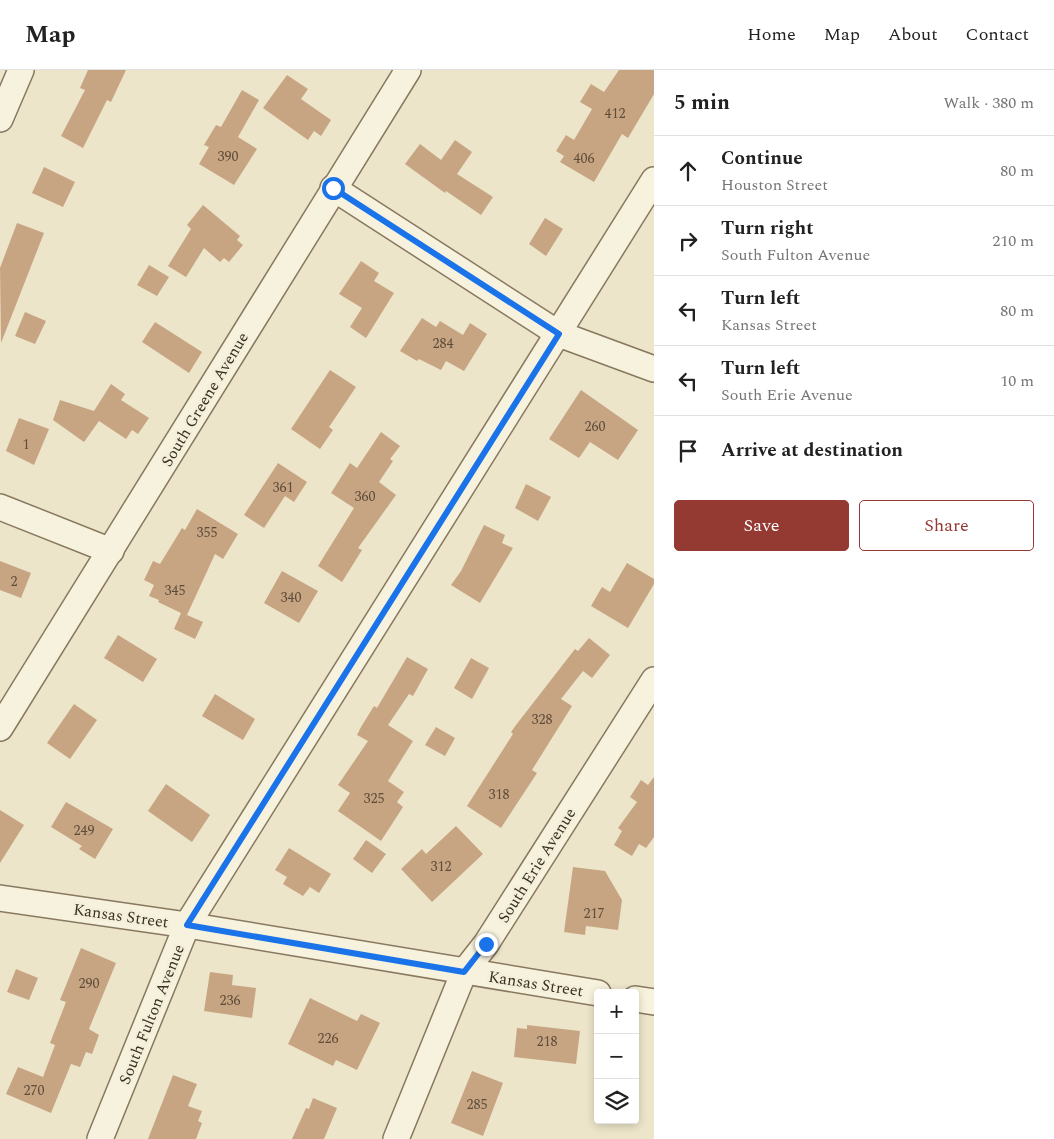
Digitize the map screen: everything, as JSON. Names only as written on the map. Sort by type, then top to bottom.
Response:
[{"type":"street","points":[[0,119],[21,70]]},
{"type":"street","name":"South Greene Avenue","points":[[0,728],[111,551],[333,188],[408,70]]},
{"type":"street","name":"South Fulton Avenue","points":[[100,1139],[187,925],[654,180]]},
{"type":"street","points":[[333,188],[559,334],[654,369]]},
{"type":"street","points":[[0,507],[111,551]]},
{"type":"street","name":"South Erie Avenue","points":[[396,1139],[464,972],[486,944],[654,680]]},
{"type":"street","name":"Kansas Street","points":[[0,898],[187,925],[594,992]]},
{"type":"street","points":[[639,1000],[654,1002]]},
{"type":"building","points":[[88,70],[126,70],[111,102],[107,100],[83,148],[61,136],[85,90],[80,88]]},
{"type":"building","points":[[619,70],[654,70],[654,94],[628,138],[622,134],[594,182],[560,162],[564,156],[556,151],[566,135],[574,140],[592,109],[580,102],[591,84],[604,92]]},
{"type":"building","points":[[287,75],[308,89],[301,99],[331,120],[321,136],[314,131],[308,140],[263,108]]},
{"type":"building","points":[[242,90],[259,100],[238,137],[257,149],[234,185],[199,164],[209,147],[204,145],[216,125],[221,127]]},
{"type":"building","points":[[455,140],[472,152],[457,174],[493,197],[481,215],[446,191],[445,193],[405,164],[420,144],[441,160]]},
{"type":"building","points":[[44,167],[75,182],[63,207],[32,193]]},
{"type":"building","points":[[203,205],[240,236],[237,240],[243,245],[229,262],[224,258],[220,262],[204,248],[186,277],[168,266],[191,229],[187,225]]},
{"type":"building","points":[[545,218],[563,229],[546,256],[529,244]]},
{"type":"building","points":[[17,223],[44,233],[1,343],[0,268]]},
{"type":"building","points":[[361,261],[379,273],[374,281],[394,293],[366,338],[350,327],[362,308],[339,294]]},
{"type":"building","points":[[149,265],[169,277],[157,296],[137,285]]},
{"type":"building","points":[[25,312],[46,321],[35,344],[15,336]]},
{"type":"building","points":[[422,318],[436,327],[440,321],[463,335],[470,323],[487,334],[464,371],[446,361],[441,370],[419,359],[417,361],[400,351]]},
{"type":"building","points":[[155,322],[202,352],[189,373],[142,342]]},
{"type":"building","points":[[330,370],[356,387],[329,427],[333,430],[320,449],[291,429]]},
{"type":"building","points":[[111,384],[125,394],[121,400],[149,418],[138,434],[132,430],[126,439],[99,421],[84,442],[53,420],[60,400],[94,411]]},
{"type":"building","points":[[581,390],[638,430],[618,460],[590,442],[579,458],[549,439]]},
{"type":"building","points":[[19,418],[49,429],[34,465],[6,451]]},
{"type":"building","points":[[381,432],[400,446],[390,459],[393,461],[379,482],[396,495],[358,548],[362,550],[342,582],[318,566],[354,508],[331,493],[350,463],[357,468]]},
{"type":"building","points":[[278,463],[307,482],[294,502],[285,496],[264,528],[244,515]]},
{"type":"building","points":[[526,484],[551,497],[538,521],[515,508]]},
{"type":"building","points":[[197,509],[238,534],[223,559],[215,554],[187,615],[203,622],[195,639],[174,629],[181,613],[149,596],[154,585],[144,580],[153,561],[160,564],[182,528],[185,530]]},
{"type":"building","points":[[484,525],[505,535],[502,543],[513,548],[480,603],[451,585],[461,571]]},
{"type":"building","points":[[0,561],[31,573],[21,598],[0,590]]},
{"type":"building","points":[[627,563],[654,579],[654,584],[628,628],[591,606],[602,587],[610,592]]},
{"type":"building","points":[[282,571],[318,591],[299,623],[264,603]]},
{"type":"building","points":[[118,635],[157,659],[143,682],[104,658]]},
{"type":"building","points":[[589,638],[610,655],[592,678],[583,671],[561,699],[572,706],[532,770],[537,773],[501,828],[467,806],[513,734],[511,732],[516,725],[575,649],[578,651]]},
{"type":"building","points":[[407,657],[428,669],[413,696],[409,694],[388,725],[413,741],[388,781],[404,792],[397,802],[403,807],[381,841],[338,811],[350,793],[338,785],[368,741],[357,735],[361,727],[374,706],[377,708]]},
{"type":"building","points":[[471,658],[489,668],[472,699],[454,688]]},
{"type":"building","points":[[215,694],[255,719],[243,740],[202,716]]},
{"type":"building","points":[[74,704],[97,720],[70,759],[47,743]]},
{"type":"building","points":[[436,727],[455,738],[445,756],[425,745]]},
{"type":"building","points":[[654,777],[654,837],[646,848],[639,844],[632,856],[614,845],[622,831],[618,828],[637,802],[630,797],[641,780],[648,785]]},
{"type":"building","points":[[166,784],[210,815],[192,842],[148,811]]},
{"type":"building","points":[[66,802],[113,829],[95,859],[79,849],[82,846],[51,827]]},
{"type":"building","points":[[0,810],[24,825],[0,863]]},
{"type":"building","points":[[456,826],[483,854],[432,902],[401,869],[422,849],[426,854]]},
{"type":"building","points":[[366,840],[386,854],[372,873],[353,859]]},
{"type":"building","points":[[289,848],[331,874],[319,893],[310,887],[303,896],[283,884],[287,877],[275,870]]},
{"type":"building","points":[[573,867],[605,871],[622,900],[618,930],[586,926],[585,935],[564,932]]},
{"type":"building","points":[[81,948],[116,963],[89,1029],[99,1035],[92,1054],[86,1052],[80,1067],[71,1064],[51,1113],[6,1094],[18,1067],[43,1077],[55,1045],[50,1043],[66,1002],[60,1000]]},
{"type":"building","points":[[16,969],[38,978],[29,1000],[7,992]]},
{"type":"building","points":[[210,972],[233,975],[232,985],[256,988],[252,1018],[204,1011]]},
{"type":"building","points":[[310,998],[357,1021],[361,1014],[380,1023],[357,1070],[336,1060],[333,1066],[288,1044]]},
{"type":"building","points":[[527,1025],[580,1031],[576,1064],[514,1057],[517,1028],[527,1029]]},
{"type":"building","points":[[472,1071],[503,1083],[483,1136],[451,1123]]},
{"type":"building","points":[[173,1075],[197,1084],[188,1106],[202,1111],[198,1121],[202,1123],[196,1139],[148,1139]]},
{"type":"building","points":[[313,1098],[337,1108],[324,1139],[292,1139],[306,1108],[309,1109]]},
{"type":"route","points":[[333,188],[559,334],[187,925],[464,972],[486,944]]}]
